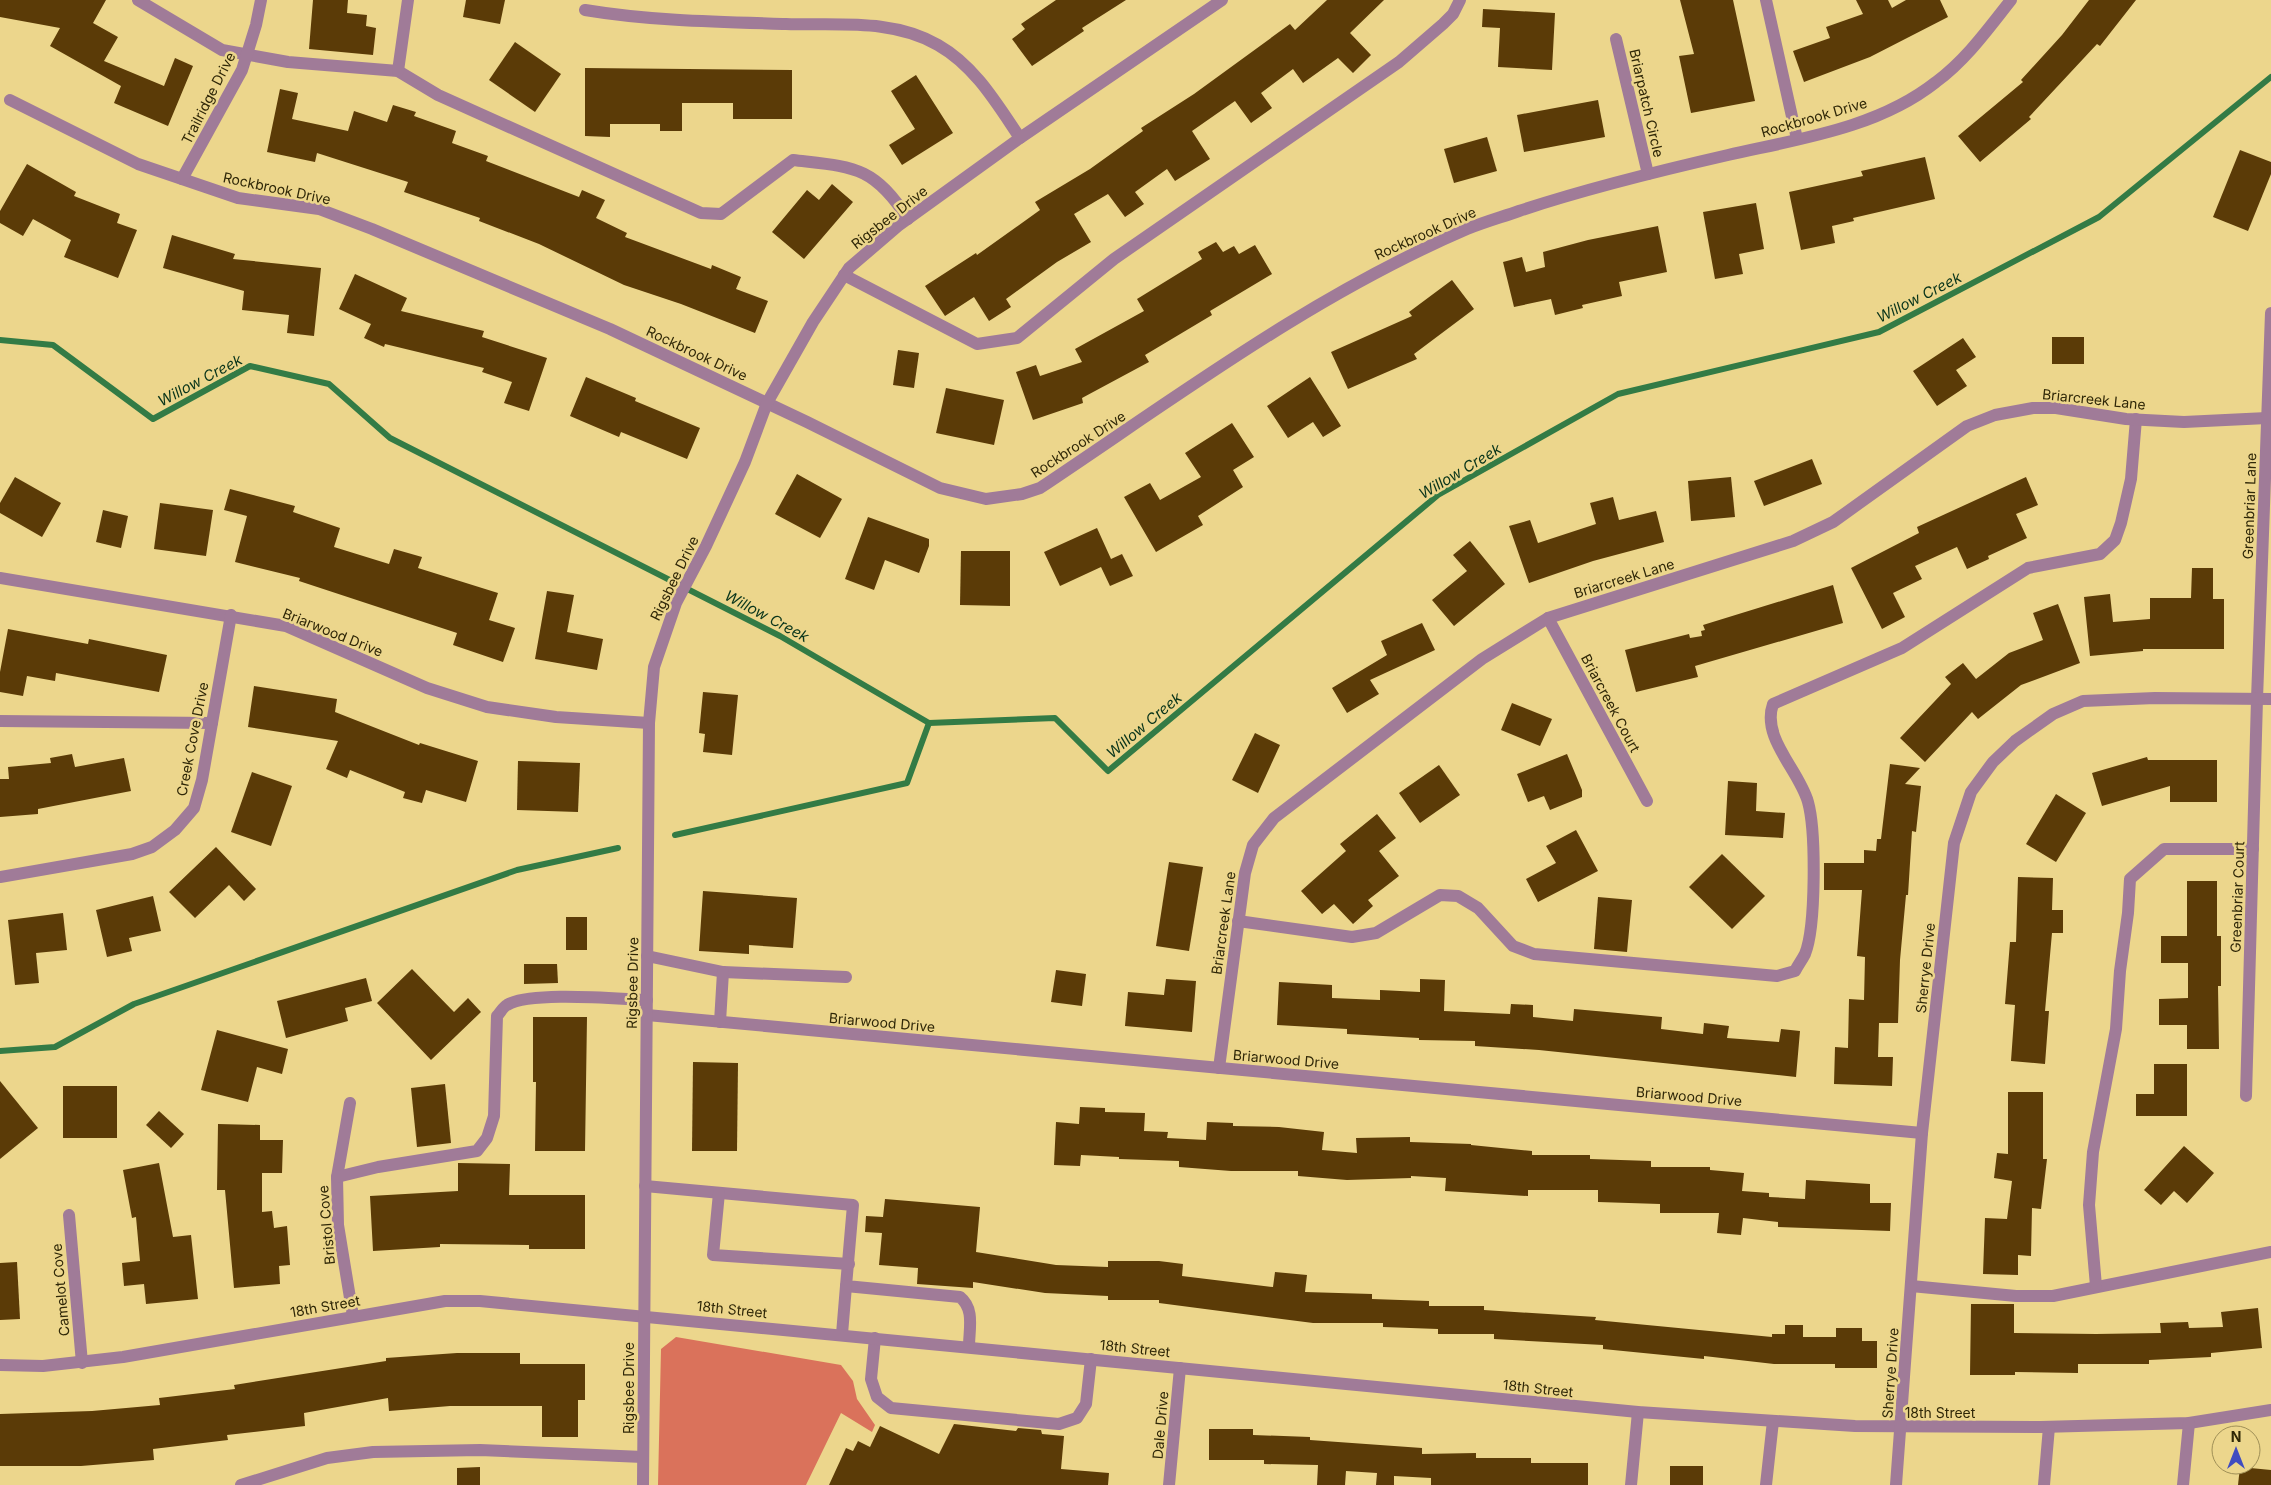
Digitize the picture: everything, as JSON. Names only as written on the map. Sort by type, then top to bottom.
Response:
[{"type":"street","points":[[138,0],[222,50],[288,62],[398,71],[438,95],[701,213],[721,214],[793,160],[846,166],[876,179],[894,198],[908,219]]},
{"type":"street","name":"Trailridge Drive","points":[[182,179],[242,70],[261,0]]},
{"type":"street","points":[[398,71],[408,0]]},
{"type":"street","name":"Rigsbee Drive","points":[[643,1485],[649,723],[654,667],[676,603],[706,546],[745,462],[767,403],[813,322],[844,275],[873,245],[908,219],[1020,138],[1222,0]]},
{"type":"street","points":[[844,275],[977,344],[1017,338],[1114,259],[1399,62],[1453,14],[1460,0]]},
{"type":"street","points":[[1766,0],[1797,140]]},
{"type":"street","name":"Rockbrook Drive","points":[[10,100],[138,164],[238,198],[319,209],[328,212],[610,329],[940,488],[986,500],[1022,494],[1040,488],[1318,304],[1393,262],[1470,228],[1551,201],[1648,174],[1797,140],[1851,125],[1894,108],[1936,82],[1972,49],[2011,0]]},
{"type":"street","points":[[585,10],[620,16],[786,24],[877,26],[909,31],[938,45],[963,63],[984,86],[1020,138]]},
{"type":"street","name":"Briarpatch Circle","points":[[1616,39],[1648,174]]},
{"type":"street","name":"Greenbriar Lane","points":[[2257,699],[2271,314]]},
{"type":"street","name":"Briarcreek Lane","points":[[1219,1068],[1245,873],[1253,845],[1274,818],[1482,659],[1548,618],[1793,541],[1833,522],[1967,426],[1995,416],[2033,408],[2056,408],[2136,420],[2184,422],[2267,418]]},
{"type":"street","points":[[1238,921],[1352,937],[1376,933],[1440,895],[1458,896],[1478,908],[1513,946],[1534,954],[1778,976],[1795,971],[1805,954],[1811,922],[1814,833],[1808,800],[1774,734],[1769,716],[1774,704],[1902,648],[2028,568],[2100,554],[2114,540],[2121,523],[2131,478],[2136,420]]},
{"type":"street","name":"Briarwood Drive","points":[[0,578],[231,615],[286,626],[427,688],[487,707],[556,717],[649,723]]},
{"type":"street","name":"Creek Cove Drive","points":[[0,877],[132,854],[152,847],[175,830],[194,808],[202,780],[231,615]]},
{"type":"street","name":"Briarcreek Court","points":[[1548,618],[1647,801]]},
{"type":"street","name":"Sherrye Drive","points":[[1896,1485],[1922,1133],[1954,843],[1971,792],[1993,762],[2015,741],[2053,714],[2083,701],[2155,698],[2271,699]]},
{"type":"street","name":"Greenbriar Court","points":[[2246,1096],[2257,699]]},
{"type":"street","points":[[0,721],[212,724]]},
{"type":"street","points":[[2096,1286],[2089,1205],[2092,1170],[2116,1029],[2130,879],[2164,849],[2253,849]]},
{"type":"street","points":[[647,956],[723,972],[846,977]]},
{"type":"street","points":[[720,1022],[723,972]]},
{"type":"street","points":[[337,1177],[378,1167],[478,1151],[487,1138],[494,1116],[496,1016],[506,1006],[516,1001],[560,996],[647,1000]]},
{"type":"street","name":"Briarwood Drive","points":[[647,1015],[1922,1133]]},
{"type":"street","name":"Bristol Cove","points":[[350,1103],[337,1177],[338,1225],[353,1316]]},
{"type":"street","points":[[645,1186],[853,1205],[842,1334]]},
{"type":"street","points":[[719,1193],[713,1254],[849,1264]]},
{"type":"street","name":"Camelot Cove","points":[[68,1215],[82,1363]]},
{"type":"street","points":[[1911,1286],[2016,1296],[2053,1296],[2271,1252]]},
{"type":"street","points":[[846,1286],[960,1297],[968,1304],[970,1310],[969,1347]]},
{"type":"street","name":"18th Street","points":[[0,1365],[82,1363],[444,1301],[480,1301],[644,1315],[1638,1412],[1901,1427],[2049,1427],[2189,1422],[2271,1410]]},
{"type":"street","points":[[874,1338],[871,1379],[876,1396],[891,1408],[1059,1424],[1077,1418],[1086,1404],[1091,1359]]},
{"type":"street","name":"Dale Drive","points":[[1169,1485],[1180,1368]]},
{"type":"street","points":[[1631,1485],[1638,1412]]},
{"type":"street","points":[[1766,1485],[1773,1420]]},
{"type":"street","points":[[2183,1485],[2189,1422]]},
{"type":"street","points":[[2044,1485],[2049,1427]]},
{"type":"street","points":[[240,1485],[327,1458],[373,1452],[480,1450],[643,1457]]},
{"type":"shaded area","points":[[676,1337],[841,1365],[853,1381],[857,1399],[875,1425],[872,1432],[841,1413],[806,1485],[658,1485],[661,1349]]},
{"type":"building","points":[[0,0],[106,0],[93,23],[118,37],[104,61],[164,86],[175,58],[193,66],[168,126],[114,103],[121,86],[50,46],[60,28],[0,17]]},
{"type":"building","points":[[313,0],[348,0],[347,13],[367,15],[366,26],[376,28],[373,55],[309,49]]},
{"type":"building","points":[[466,0],[505,0],[500,24],[463,17]]},
{"type":"building","points":[[1056,0],[1126,0],[1082,28],[1084,31],[1032,66],[1012,39],[1025,29],[1021,24]]},
{"type":"building","points":[[1327,0],[1384,0],[1350,33],[1371,55],[1353,73],[1338,58],[1303,83],[1293,69],[1261,93],[1272,108],[1251,123],[1235,101],[1192,131],[1210,159],[1175,181],[1167,169],[1135,192],[1144,204],[1125,217],[1108,194],[1074,214],[1091,242],[1057,262],[1006,299],[1011,307],[989,321],[974,297],[945,316],[925,286],[976,253],[977,255],[1040,210],[1035,202],[1090,169],[1143,131],[1141,128],[1194,94],[1290,24],[1295,30]]},
{"type":"building","points":[[1680,0],[1733,0],[1755,101],[1691,113],[1679,56],[1694,54]]},
{"type":"building","points":[[1856,0],[1888,0],[1892,8],[1906,0],[1940,0],[1948,17],[1870,57],[1804,82],[1793,51],[1830,38],[1826,27],[1863,14]]},
{"type":"building","points":[[2089,0],[2136,0],[2100,46],[2097,44],[2029,117],[2031,119],[1980,162],[1958,136],[2023,82],[2021,80],[2062,35]]},
{"type":"building","points":[[1483,9],[1555,13],[1552,70],[1498,67],[1500,28],[1482,27]]},
{"type":"building","points":[[515,42],[561,74],[535,112],[489,80]]},
{"type":"building","points":[[585,68],[792,70],[792,119],[733,119],[733,103],[682,103],[682,131],[660,131],[660,124],[610,124],[610,137],[585,136]]},
{"type":"building","points":[[916,75],[953,133],[902,165],[889,145],[915,129],[891,91]]},
{"type":"building","points":[[280,89],[298,93],[292,119],[348,131],[354,111],[387,122],[393,105],[416,112],[414,116],[456,131],[452,143],[488,156],[486,161],[579,197],[582,190],[605,200],[596,218],[627,233],[625,237],[711,269],[712,265],[741,277],[736,289],[768,301],[755,333],[681,304],[624,285],[539,244],[479,221],[480,218],[404,192],[408,182],[317,153],[315,162],[267,152]]},
{"type":"building","points":[[1598,100],[1605,137],[1524,152],[1517,115]]},
{"type":"building","points":[[1487,137],[1497,171],[1454,183],[1444,149]]},
{"type":"building","points":[[2240,150],[2271,162],[2271,174],[2248,231],[2213,217]]},
{"type":"building","points":[[1925,157],[1935,199],[1853,218],[1854,221],[1832,226],[1835,243],[1801,250],[1789,192],[1863,176],[1861,171]]},
{"type":"building","points":[[27,164],[76,192],[74,196],[120,214],[117,223],[137,230],[118,278],[64,257],[71,240],[33,219],[23,236],[0,223],[0,211]]},
{"type":"building","points":[[832,184],[853,202],[804,259],[772,232],[807,190],[819,200]]},
{"type":"building","points":[[1756,203],[1764,249],[1739,254],[1743,274],[1715,279],[1703,212]]},
{"type":"building","points":[[1658,226],[1667,272],[1619,282],[1622,296],[1582,305],[1583,308],[1555,315],[1551,299],[1514,307],[1503,262],[1522,257],[1526,272],[1545,267],[1543,252],[1588,240]]},
{"type":"building","points":[[172,235],[235,254],[233,259],[321,268],[314,336],[287,333],[289,315],[242,310],[244,291],[163,268]]},
{"type":"building","points":[[1216,242],[1223,252],[1234,246],[1239,254],[1255,245],[1272,274],[1210,311],[1212,315],[1145,355],[1149,362],[1082,398],[1083,403],[1033,420],[1016,372],[1036,365],[1040,376],[1082,362],[1075,349],[1144,311],[1137,299],[1202,259],[1198,252]]},
{"type":"building","points":[[355,274],[407,298],[401,311],[484,331],[482,337],[547,358],[529,411],[504,403],[512,382],[482,372],[484,368],[385,344],[384,347],[364,338],[371,324],[339,309]]},
{"type":"building","points":[[1452,280],[1474,309],[1414,354],[1417,359],[1348,389],[1331,352],[1412,316],[1409,312]]},
{"type":"building","points":[[2052,337],[2084,337],[2084,364],[2052,364]]},
{"type":"building","points":[[1963,338],[1976,357],[1956,370],[1967,386],[1937,406],[1913,371]]},
{"type":"building","points":[[898,350],[919,353],[914,388],[893,385]]},
{"type":"building","points":[[586,377],[636,398],[635,401],[700,428],[687,459],[621,432],[619,437],[570,416]]},
{"type":"building","points":[[1310,377],[1341,426],[1323,437],[1313,422],[1288,438],[1267,406]]},
{"type":"building","points":[[946,388],[1004,400],[994,445],[936,433]]},
{"type":"building","points":[[1232,423],[1254,457],[1233,470],[1243,487],[1198,516],[1203,525],[1156,552],[1124,497],[1150,483],[1160,500],[1201,477],[1185,453]]},
{"type":"building","points":[[1812,459],[1822,484],[1764,506],[1754,481]]},
{"type":"building","points":[[797,474],[842,499],[820,538],[775,514]]},
{"type":"building","points":[[15,477],[61,503],[42,537],[0,513],[0,503]]},
{"type":"building","points":[[1731,477],[1735,517],[1691,521],[1688,481]]},
{"type":"building","points":[[2026,477],[2038,505],[2016,514],[2027,538],[1988,556],[1989,559],[1967,569],[1957,547],[1915,566],[1922,579],[1893,593],[1905,617],[1882,629],[1851,568],[1919,533],[1917,527]]},
{"type":"building","points":[[230,489],[295,506],[293,512],[340,528],[334,547],[389,564],[394,549],[422,557],[418,568],[498,593],[489,620],[515,628],[503,662],[453,645],[457,633],[299,581],[300,578],[235,562],[247,516],[224,510]]},
{"type":"building","points":[[1613,497],[1619,520],[1656,511],[1664,542],[1593,561],[1529,583],[1509,526],[1530,520],[1538,543],[1596,524],[1590,503]]},
{"type":"building","points":[[160,503],[213,510],[206,556],[154,549]]},
{"type":"building","points":[[103,510],[128,516],[121,548],[96,542]]},
{"type":"building","points":[[868,517],[929,539],[929,546],[919,573],[885,560],[874,590],[845,579]]},
{"type":"building","points":[[1097,528],[1111,559],[1122,554],[1133,576],[1110,586],[1101,567],[1060,586],[1044,552]]},
{"type":"building","points":[[1470,541],[1505,584],[1454,626],[1432,600],[1467,571],[1453,555]]},
{"type":"building","points":[[961,551],[1010,551],[1010,606],[960,605]]},
{"type":"building","points":[[2192,568],[2213,568],[2213,599],[2224,599],[2224,649],[2143,649],[2143,651],[2090,656],[2084,597],[2110,594],[2113,622],[2150,619],[2150,598],[2191,598]]},
{"type":"building","points":[[1833,585],[1843,623],[1695,666],[1698,677],[1636,692],[1625,650],[1689,634],[1690,638],[1702,636],[1701,631],[1705,630],[1703,625]]},
{"type":"building","points":[[547,591],[574,595],[567,632],[603,639],[597,670],[535,659]]},
{"type":"building","points":[[2058,604],[2080,663],[2021,685],[1978,719],[1972,712],[1925,762],[1900,738],[1951,684],[1945,677],[1963,663],[1976,679],[2009,653],[2043,640],[2033,613]]},
{"type":"building","points":[[1422,623],[1435,650],[1370,680],[1379,694],[1347,713],[1332,688],[1387,655],[1381,641]]},
{"type":"building","points":[[8,629],[88,644],[89,639],[167,655],[159,692],[56,673],[55,681],[27,676],[23,696],[0,692],[0,672]]},
{"type":"building","points":[[254,686],[337,699],[335,712],[419,745],[420,743],[478,761],[466,802],[426,790],[422,803],[403,798],[405,792],[350,770],[347,778],[326,769],[338,741],[248,727]]},
{"type":"building","points":[[703,692],[738,695],[732,755],[703,752],[705,734],[699,733]]},
{"type":"building","points":[[1512,703],[1552,719],[1540,746],[1501,730]]},
{"type":"building","points":[[1255,733],[1280,745],[1258,793],[1232,780]]},
{"type":"building","points":[[72,754],[75,767],[124,758],[131,791],[38,809],[38,814],[0,817],[0,779],[9,779],[8,767],[51,763],[50,758]]},
{"type":"building","points":[[1567,754],[1582,790],[1582,797],[1550,810],[1544,796],[1528,802],[1517,774]]},
{"type":"building","points":[[2147,757],[2148,760],[2217,760],[2217,802],[2170,802],[2170,786],[2102,806],[2092,773]]},
{"type":"building","points":[[518,761],[580,763],[578,812],[517,810]]},
{"type":"building","points":[[1890,764],[1920,768],[1905,784],[1921,786],[1916,832],[1912,831],[1908,895],[1906,895],[1900,960],[1898,1023],[1879,1023],[1878,1057],[1893,1057],[1892,1086],[1834,1084],[1835,1047],[1848,1048],[1849,999],[1864,1000],[1865,957],[1857,956],[1862,890],[1824,890],[1824,863],[1864,863],[1864,850],[1876,851],[1877,839],[1881,839]]},
{"type":"building","points":[[1439,765],[1460,795],[1420,823],[1399,793]]},
{"type":"building","points":[[252,772],[292,786],[271,846],[231,832]]},
{"type":"building","points":[[1728,781],[1757,783],[1756,811],[1785,813],[1783,838],[1725,835]]},
{"type":"building","points":[[2056,794],[2086,813],[2056,862],[2026,844]]},
{"type":"building","points":[[1377,814],[1396,838],[1379,851],[1399,876],[1368,900],[1373,906],[1353,924],[1334,904],[1322,914],[1301,891],[1346,851],[1340,844]]},
{"type":"building","points":[[1576,830],[1598,871],[1538,902],[1526,879],[1556,863],[1546,846]]},
{"type":"building","points":[[216,847],[256,889],[244,901],[229,885],[195,918],[169,892]]},
{"type":"building","points":[[1722,854],[1765,896],[1732,929],[1689,887]]},
{"type":"building","points":[[1169,862],[1203,867],[1189,951],[1156,946]]},
{"type":"building","points":[[2018,877],[2053,878],[2052,910],[2063,910],[2063,933],[2052,933],[2045,1011],[2049,1011],[2045,1064],[2011,1061],[2015,1005],[2005,1004],[2010,942],[2016,942]]},
{"type":"building","points":[[2187,881],[2217,881],[2217,936],[2221,936],[2221,986],[2218,986],[2219,1049],[2187,1049],[2187,1025],[2159,1025],[2159,999],[2188,998],[2188,963],[2161,963],[2161,936],[2187,936]]},
{"type":"building","points":[[703,891],[797,898],[793,948],[749,945],[749,954],[699,951]]},
{"type":"building","points":[[153,896],[161,931],[129,938],[132,951],[107,957],[96,910]]},
{"type":"building","points":[[1598,897],[1632,900],[1627,952],[1594,949]]},
{"type":"building","points":[[63,913],[67,950],[36,953],[39,983],[15,985],[8,920]]},
{"type":"building","points":[[566,917],[587,917],[587,950],[566,950]]},
{"type":"building","points":[[524,964],[557,964],[558,983],[524,984]]},
{"type":"building","points":[[412,969],[454,1012],[468,998],[481,1012],[431,1060],[377,1003]]},
{"type":"building","points":[[1056,970],[1086,974],[1082,1006],[1051,1002]]},
{"type":"building","points":[[366,978],[372,1001],[345,1008],[348,1021],[286,1038],[277,1001]]},
{"type":"building","points":[[1166,979],[1196,981],[1192,1032],[1125,1026],[1128,992],[1164,995]]},
{"type":"building","points":[[1420,979],[1445,980],[1444,1011],[1510,1014],[1511,1004],[1533,1005],[1533,1017],[1573,1021],[1574,1009],[1662,1017],[1661,1029],[1703,1034],[1704,1023],[1729,1026],[1727,1038],[1779,1042],[1781,1029],[1800,1031],[1796,1077],[1539,1050],[1475,1046],[1475,1041],[1419,1040],[1419,1038],[1347,1034],[1347,1029],[1277,1025],[1279,982],[1332,985],[1332,998],[1380,1000],[1380,990],[1420,992]]},
{"type":"building","points":[[533,1017],[587,1017],[585,1151],[535,1151],[536,1082],[533,1082]]},
{"type":"building","points":[[217,1030],[288,1049],[282,1074],[257,1067],[248,1102],[201,1090]]},
{"type":"building","points":[[693,1062],[738,1063],[737,1151],[692,1151]]},
{"type":"building","points":[[2154,1064],[2187,1064],[2187,1116],[2136,1116],[2136,1094],[2154,1094]]},
{"type":"building","points":[[0,1081],[38,1128],[0,1159]]},
{"type":"building","points":[[445,1084],[451,1143],[417,1147],[411,1088]]},
{"type":"building","points":[[63,1086],[117,1086],[117,1138],[63,1138]]},
{"type":"building","points":[[2008,1092],[2043,1092],[2043,1159],[2047,1159],[2041,1209],[2032,1208],[2031,1256],[2018,1255],[2018,1275],[1983,1274],[1985,1218],[2007,1219],[2012,1181],[1994,1178],[1997,1153],[2008,1154]]},
{"type":"building","points":[[1080,1107],[1105,1108],[1105,1112],[1145,1113],[1144,1131],[1168,1132],[1167,1138],[1206,1140],[1207,1122],[1233,1123],[1233,1126],[1279,1127],[1324,1132],[1322,1150],[1357,1153],[1356,1138],[1410,1137],[1410,1142],[1471,1144],[1532,1151],[1532,1155],[1590,1155],[1590,1159],[1651,1161],[1651,1167],[1710,1167],[1710,1170],[1744,1173],[1742,1191],[1769,1193],[1769,1197],[1805,1199],[1806,1180],[1870,1184],[1870,1203],[1891,1203],[1890,1231],[1778,1227],[1778,1222],[1743,1218],[1741,1235],[1717,1233],[1719,1213],[1660,1213],[1660,1204],[1598,1202],[1598,1190],[1528,1190],[1528,1196],[1445,1191],[1446,1178],[1411,1176],[1411,1178],[1347,1180],[1298,1176],[1298,1171],[1231,1171],[1179,1167],[1179,1161],[1119,1159],[1119,1157],[1081,1155],[1080,1166],[1054,1165],[1056,1122],[1079,1124]]},
{"type":"building","points":[[159,1111],[184,1134],[171,1148],[146,1125]]},
{"type":"building","points":[[218,1124],[260,1125],[260,1140],[283,1140],[282,1173],[262,1173],[262,1212],[272,1211],[274,1228],[287,1226],[290,1265],[279,1266],[280,1284],[234,1288],[225,1190],[217,1190]]},
{"type":"building","points":[[2184,1146],[2214,1173],[2187,1203],[2174,1191],[2161,1205],[2144,1190]]},
{"type":"building","points":[[159,1163],[173,1237],[191,1235],[198,1299],[146,1304],[144,1284],[124,1286],[122,1263],[140,1261],[136,1217],[132,1218],[123,1170]]},
{"type":"building","points":[[458,1163],[510,1164],[509,1195],[585,1195],[585,1249],[529,1249],[529,1245],[440,1244],[440,1247],[373,1251],[370,1196],[458,1191]]},
{"type":"building","points":[[885,1199],[980,1207],[976,1252],[1056,1265],[1108,1267],[1108,1261],[1159,1261],[1183,1264],[1182,1276],[1273,1287],[1275,1272],[1307,1275],[1305,1292],[1372,1294],[1372,1299],[1429,1301],[1429,1306],[1484,1306],[1484,1310],[1596,1317],[1595,1320],[1772,1337],[1772,1334],[1785,1334],[1785,1325],[1803,1325],[1803,1337],[1836,1337],[1836,1328],[1862,1328],[1862,1341],[1877,1341],[1877,1368],[1835,1368],[1835,1364],[1774,1364],[1704,1356],[1704,1359],[1603,1349],[1603,1345],[1494,1339],[1494,1334],[1438,1334],[1438,1329],[1383,1327],[1383,1323],[1313,1323],[1159,1303],[1159,1300],[1108,1300],[1108,1296],[1045,1293],[973,1282],[973,1288],[917,1284],[918,1268],[879,1265],[882,1233],[865,1232],[866,1216],[883,1217]]},
{"type":"building","points":[[17,1262],[20,1319],[0,1320],[0,1263]]},
{"type":"building","points":[[1971,1304],[2014,1304],[2014,1333],[2161,1333],[2160,1323],[2188,1322],[2189,1328],[2223,1327],[2221,1312],[2258,1308],[2262,1348],[2211,1353],[2211,1357],[2149,1360],[2149,1364],[2078,1364],[2078,1373],[2015,1372],[2015,1375],[1970,1375]]},
{"type":"building","points":[[457,1353],[520,1353],[520,1364],[585,1364],[585,1400],[578,1400],[578,1437],[542,1437],[542,1406],[450,1406],[389,1411],[388,1398],[304,1413],[305,1426],[227,1435],[228,1440],[153,1449],[154,1460],[81,1466],[0,1466],[0,1414],[92,1411],[160,1405],[159,1398],[235,1389],[234,1385],[386,1361],[386,1358]]},
{"type":"building","points":[[954,1424],[1016,1431],[1018,1428],[1041,1430],[1042,1434],[1064,1436],[1061,1469],[1109,1473],[1108,1485],[829,1485],[846,1448],[853,1451],[858,1441],[870,1447],[880,1426],[939,1454]]},
{"type":"building","points":[[1209,1429],[1253,1429],[1253,1435],[1310,1437],[1310,1440],[1422,1448],[1422,1454],[1476,1453],[1476,1458],[1531,1458],[1531,1463],[1588,1463],[1588,1485],[1431,1485],[1431,1478],[1394,1476],[1394,1485],[1376,1485],[1377,1473],[1346,1471],[1345,1485],[1317,1485],[1318,1465],[1264,1464],[1264,1460],[1209,1460]]},
{"type":"building","points":[[1670,1466],[1703,1466],[1703,1485],[1670,1485]]},
{"type":"building","points":[[480,1467],[480,1485],[457,1485],[457,1468]]},
{"type":"building","points":[[2261,1469],[2271,1470],[2271,1485],[2238,1485],[2239,1475],[2261,1475]]},
{"type":"waterway","name":"Willow Creek","points":[[0,340],[53,345],[153,419],[250,366],[329,384],[390,438],[780,636],[929,723],[1055,718],[1108,771],[1438,495],[1618,394],[1879,332],[2099,217],[2271,77]]},
{"type":"waterway","points":[[675,835],[907,783],[929,723]]},
{"type":"waterway","points":[[0,1051],[55,1047],[134,1004],[517,870],[618,848]]}]
